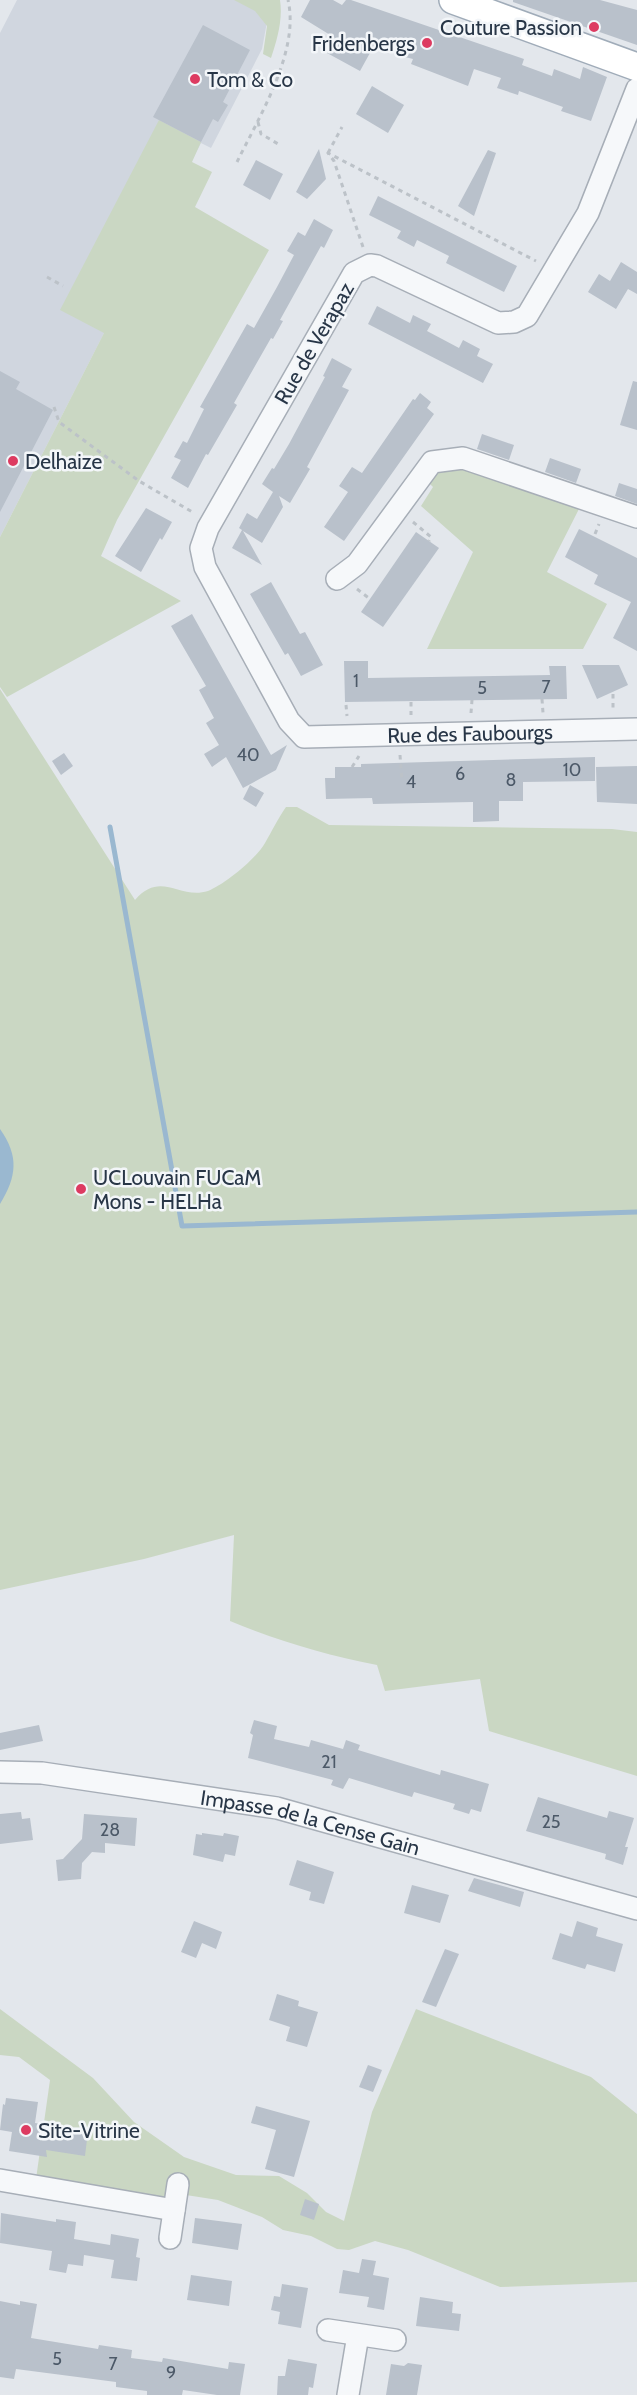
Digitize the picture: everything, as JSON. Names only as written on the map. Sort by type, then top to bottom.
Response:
[{"type":"main road","points":[[453,0],[637,67]]},
{"type":"street","name":"Rue de Verapaz","points":[[304,737],[289,721],[205,567],[201,548],[211,523],[354,273],[370,265],[377,266],[498,323],[513,322],[527,316],[588,213],[637,89]]},
{"type":"street","points":[[337,579],[357,564],[432,462],[463,458],[637,517]]},
{"type":"street","name":"Rue des Faubourgs","points":[[304,737],[637,729]]},
{"type":"street","name":"Impasse de la Cense Gain","points":[[0,1772],[42,1773],[278,1808],[637,1909]]},
{"type":"street","name":"Impasse de la Cense Gain","points":[[613,1902],[637,1922]]},
{"type":"street","points":[[0,2180],[174,2210]]},
{"type":"street","points":[[170,2238],[178,2184]]},
{"type":"street","points":[[328,2330],[395,2340]]},
{"type":"street","points":[[348,2395],[358,2335]]},
{"type":"path","points":[[237,162],[285,53],[292,15],[288,0]]},
{"type":"path","points":[[257,120],[261,134],[280,145]]},
{"type":"path","points":[[328,153],[342,127]]},
{"type":"path","points":[[328,153],[554,270]]},
{"type":"path","points":[[328,153],[334,161],[370,265]]},
{"type":"path","points":[[47,277],[63,286]]},
{"type":"path","points":[[54,407],[59,422],[139,480],[211,523]]},
{"type":"path","points":[[396,509],[431,537],[429,541]]},
{"type":"path","points":[[399,735],[402,782]]},
{"type":"shaded area","points":[[17,0],[271,0],[262,49],[211,148],[201,143],[0,537],[0,33]]},
{"type":"green space","points":[[234,0],[280,0],[280,22],[271,58],[263,54],[267,26],[255,11]]},
{"type":"green space","points":[[159,120],[201,142],[192,162],[212,172],[195,207],[269,250],[117,520],[101,556],[181,601],[7,697],[0,687],[0,537],[104,333],[60,310]]},
{"type":"green space","points":[[450,465],[580,507],[547,572],[607,604],[583,649],[427,649],[473,552],[421,506],[433,487],[429,483],[441,467]]},
{"type":"green space","points":[[0,689],[135,900],[144,891],[153,887],[162,886],[198,893],[208,891],[222,883],[239,871],[261,849],[286,807],[297,807],[329,825],[612,829],[637,832],[637,1776],[489,1731],[480,1679],[385,1691],[377,1665],[302,1647],[230,1621],[234,1535],[144,1559],[0,1590]]},
{"type":"green space","points":[[0,2009],[93,2078],[134,2122],[184,2157],[236,2175],[279,2176],[307,2193],[326,2212],[344,2221],[372,2112],[416,2009],[591,2077],[637,2114],[637,2282],[500,2287],[408,2250],[375,2241],[349,2250],[337,2249],[311,2236],[283,2230],[262,2217],[218,2200],[186,2195],[174,2210],[35,2186],[50,2080],[19,2057],[0,2055]]},
{"type":"water","points":[[0,1129],[10,1148],[14,1166],[10,1184],[0,1204]]},
{"type":"building","points":[[310,0],[333,0],[342,5],[346,0],[351,0],[524,59],[522,65],[552,76],[554,69],[580,79],[583,67],[607,77],[591,121],[561,111],[563,107],[519,91],[518,95],[497,88],[501,78],[474,69],[468,86],[411,64],[413,59],[405,57],[406,54],[376,42],[360,71],[327,53],[335,38],[301,17]]},
{"type":"building","points":[[513,0],[600,0],[637,10],[637,45],[513,2]]},
{"type":"building","name":"Tom & Co","points":[[203,25],[250,50],[223,102],[228,105],[218,122],[213,119],[201,142],[153,117]]},
{"type":"building","points":[[372,86],[404,105],[388,133],[356,114]]},
{"type":"building","points":[[319,149],[326,179],[307,199],[296,192]]},
{"type":"building","points":[[488,150],[496,153],[474,216],[458,206]]},
{"type":"building","points":[[256,160],[283,174],[270,200],[243,185]]},
{"type":"building","points":[[378,196],[517,266],[504,292],[446,263],[449,256],[417,240],[414,247],[397,238],[401,231],[369,215]]},
{"type":"building","points":[[314,219],[333,230],[324,248],[321,246],[280,320],[283,321],[234,403],[237,405],[188,488],[171,478],[181,460],[174,457],[183,441],[187,443],[204,409],[200,407],[247,324],[254,328],[277,287],[294,255],[287,251],[298,232],[305,236]]},
{"type":"building","points":[[621,262],[637,272],[637,294],[628,289],[616,309],[588,292],[599,274],[610,281]]},
{"type":"building","points":[[377,306],[410,323],[413,315],[431,324],[427,331],[459,348],[463,340],[480,349],[477,356],[493,364],[483,383],[368,324]]},
{"type":"building","points":[[332,358],[352,369],[342,387],[349,390],[307,467],[310,469],[290,503],[279,496],[283,507],[262,543],[243,531],[262,565],[232,548],[242,530],[239,528],[247,513],[257,519],[273,492],[262,484],[289,444],[325,377],[323,376]]},
{"type":"building","name":"Delhaize","points":[[0,371],[20,382],[16,389],[53,410],[0,512]]},
{"type":"building","points":[[633,381],[637,382],[637,430],[620,425]]},
{"type":"building","points":[[420,393],[431,402],[427,408],[434,414],[344,541],[324,527],[348,492],[339,486],[352,467],[362,473],[413,399],[415,400]]},
{"type":"building","points":[[482,434],[514,445],[509,460],[477,449]]},
{"type":"building","points":[[550,458],[581,469],[576,483],[545,472]]},
{"type":"building","points":[[619,483],[637,489],[637,504],[615,496]]},
{"type":"building","points":[[146,508],[172,522],[141,572],[115,556]]},
{"type":"building","points":[[579,529],[637,558],[637,651],[613,638],[631,602],[594,584],[598,575],[565,557]]},
{"type":"building","points":[[416,532],[439,548],[383,627],[361,612]]},
{"type":"building","points":[[271,582],[300,634],[305,632],[323,665],[301,676],[288,653],[285,655],[250,594]]},
{"type":"building","points":[[192,614],[271,755],[287,745],[276,770],[243,788],[226,757],[212,767],[204,754],[219,745],[206,723],[214,718],[199,690],[206,686],[171,626]]},
{"type":"building","points":[[344,661],[368,661],[368,678],[550,675],[549,666],[566,666],[567,699],[345,702]]},
{"type":"building","points":[[582,665],[619,665],[628,685],[597,699]]},
{"type":"building","points":[[64,753],[73,766],[61,775],[52,761]]},
{"type":"building","points":[[595,757],[595,781],[523,782],[523,801],[499,801],[499,821],[473,822],[473,802],[373,804],[372,798],[326,799],[325,778],[335,778],[335,767],[361,767],[361,764]]},
{"type":"building","points":[[637,766],[637,804],[597,802],[596,767]]},
{"type":"building","points":[[250,785],[264,793],[256,807],[243,799]]},
{"type":"building","points":[[254,1720],[277,1726],[274,1739],[309,1747],[311,1740],[343,1749],[346,1740],[360,1745],[358,1750],[440,1775],[441,1770],[489,1784],[481,1812],[471,1809],[469,1814],[453,1809],[455,1804],[414,1792],[412,1797],[349,1778],[343,1789],[331,1785],[333,1780],[248,1758],[253,1735],[250,1733]]},
{"type":"building","points":[[39,1725],[43,1741],[0,1750],[0,1733]]},
{"type":"building","points":[[538,1797],[607,1818],[609,1811],[634,1818],[625,1847],[628,1847],[623,1865],[605,1859],[606,1854],[526,1831]]},
{"type":"building","points":[[21,1812],[22,1819],[30,1818],[33,1840],[0,1844],[0,1814]]},
{"type":"building","points":[[84,1814],[137,1818],[135,1846],[105,1843],[105,1853],[92,1852],[82,1863],[81,1879],[58,1881],[56,1860],[63,1859],[82,1839]]},
{"type":"building","points":[[202,1833],[239,1836],[235,1856],[225,1854],[223,1862],[193,1855],[196,1834],[202,1835]]},
{"type":"building","points":[[297,1860],[334,1872],[324,1904],[309,1900],[311,1892],[289,1885]]},
{"type":"building","points":[[474,1878],[524,1892],[520,1907],[468,1891]]},
{"type":"building","points":[[412,1885],[449,1895],[440,1923],[404,1913]]},
{"type":"building","points":[[194,1921],[222,1932],[216,1949],[202,1943],[196,1958],[181,1952]]},
{"type":"building","points":[[577,1921],[598,1928],[596,1936],[623,1944],[615,1972],[587,1964],[585,1969],[552,1959],[560,1933],[572,1937]]},
{"type":"building","points":[[445,1949],[459,1954],[436,2007],[422,2002]]},
{"type":"building","points":[[277,1994],[299,2001],[298,2006],[318,2012],[307,2047],[286,2041],[290,2027],[269,2020]]},
{"type":"building","points":[[368,2065],[382,2070],[373,2092],[359,2087]]},
{"type":"building","points":[[6,2098],[38,2102],[35,2123],[88,2131],[85,2156],[46,2150],[47,2157],[9,2151],[12,2132],[0,2130],[3,2104],[5,2105]]},
{"type":"building","points":[[256,2106],[310,2121],[294,2177],[265,2169],[276,2130],[251,2123]]},
{"type":"building","points":[[305,2199],[319,2204],[314,2220],[300,2215]]},
{"type":"building","points":[[1,2213],[56,2222],[56,2219],[76,2222],[74,2239],[110,2245],[111,2234],[139,2239],[136,2257],[140,2258],[137,2281],[111,2278],[114,2260],[84,2255],[83,2266],[68,2264],[66,2273],[49,2270],[52,2251],[0,2243]]},
{"type":"building","points":[[195,2218],[242,2224],[238,2250],[192,2243]]},
{"type":"building","points":[[362,2259],[376,2261],[373,2275],[389,2278],[384,2310],[367,2307],[369,2297],[339,2293],[343,2270],[359,2273]]},
{"type":"building","points":[[191,2275],[232,2281],[229,2306],[187,2300]]},
{"type":"building","points":[[282,2284],[308,2288],[301,2328],[278,2324],[280,2312],[271,2310],[274,2296],[280,2297]]},
{"type":"building","points":[[420,2297],[453,2302],[452,2313],[461,2314],[459,2331],[416,2326]]},
{"type":"building","points":[[0,2301],[20,2305],[20,2301],[37,2304],[31,2338],[98,2349],[99,2345],[132,2350],[131,2358],[162,2362],[163,2358],[228,2369],[229,2362],[245,2364],[240,2395],[217,2395],[183,2390],[182,2395],[147,2395],[147,2391],[116,2387],[116,2382],[16,2369],[14,2379],[0,2377]]},
{"type":"building","points":[[288,2359],[317,2364],[313,2388],[309,2387],[308,2395],[277,2395],[278,2376],[285,2376]]},
{"type":"building","points":[[408,2363],[422,2365],[417,2395],[386,2395],[391,2364],[404,2366]]},
{"type":"waterway","points":[[110,827],[182,1226],[637,1212]]},
{"type":"place","name":"Couture Passion","points":[[594,27]]},
{"type":"place","name":"Fridenbergs","points":[[427,43]]},
{"type":"place","name":"Tom & Co","points":[[195,79]]},
{"type":"place","name":"Delhaize","points":[[13,461]]},
{"type":"place","name":"UCLouvain FUCaM Mons - HELHa","points":[[81,1189]]},
{"type":"place","name":"Site-Vitrine","points":[[26,2130]]}]
